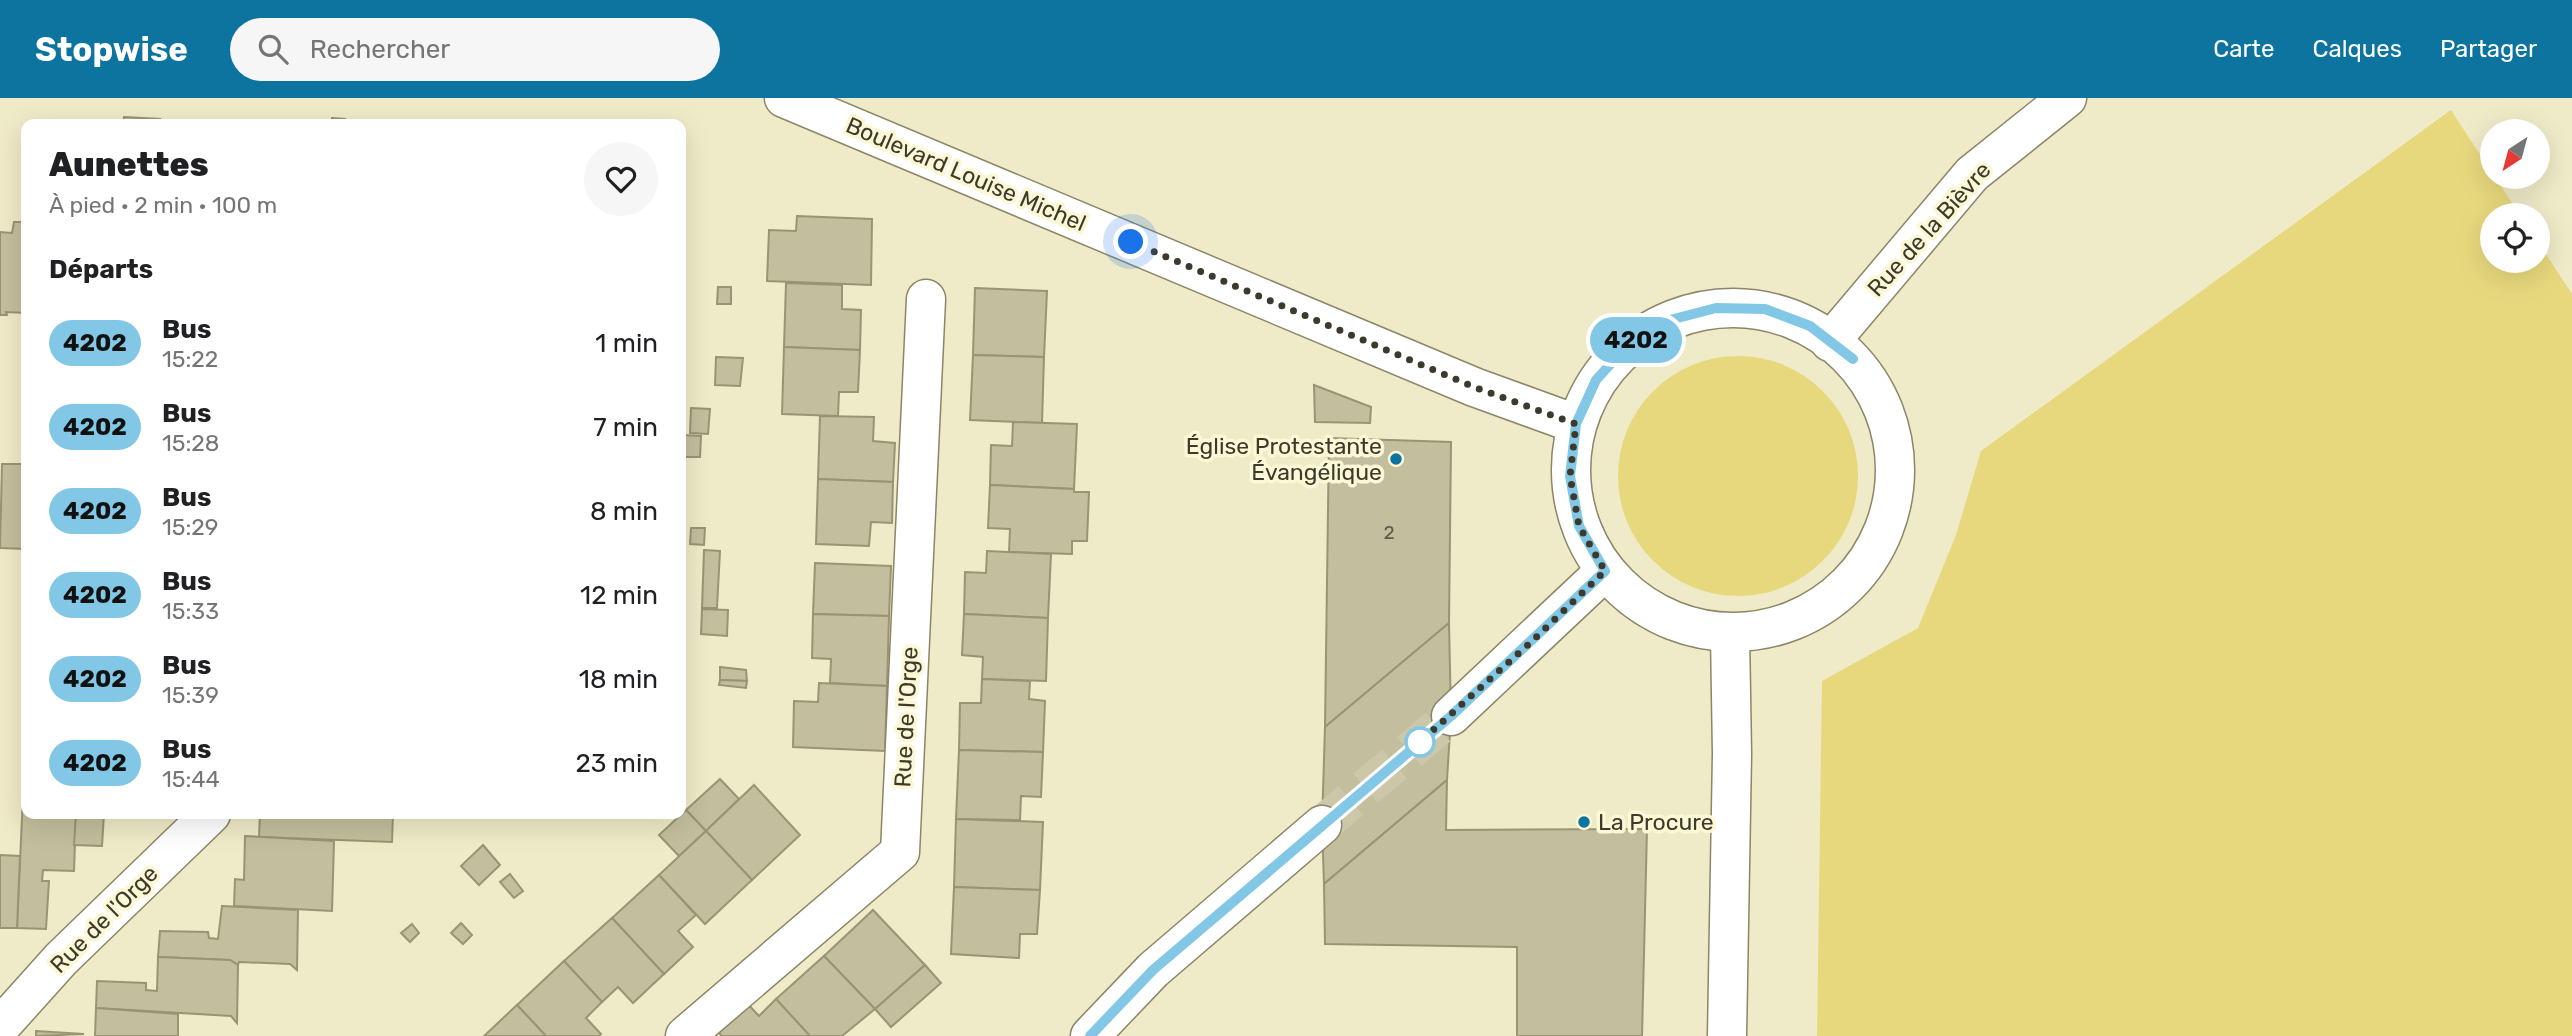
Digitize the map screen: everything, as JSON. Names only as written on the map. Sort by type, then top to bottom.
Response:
[{"type":"street","name":"Boulevard Louise Michel","points":[[784,98],[1474,387],[1576,424]]},
{"type":"street","name":"Rue de la Bièvre","points":[[1830,342],[1972,174],[2067,98]]},
{"type":"street","name":"Rue de l'Orge","points":[[685,1036],[900,852],[926,299]]},
{"type":"street","points":[[1716,308],[1765,309],[1810,326],[1830,342],[1853,359],[1883,405],[1896,458],[1892,512],[1869,562],[1832,601],[1784,626],[1730,634],[1682,626],[1639,604],[1605,571],[1579,526],[1570,476],[1576,424],[1596,380],[1628,345],[1670,320],[1716,308]]},
{"type":"street","points":[[1451,716],[1605,571]]},
{"type":"street","points":[[1727,1036],[1730,634]]},
{"type":"street","name":"Rue de l'Orge","points":[[0,1027],[61,959],[206,819]]},
{"type":"street","points":[[1090,1036],[1153,970],[1322,825]]},
{"type":"shaded area","points":[[2451,110],[2480,155],[2480,189],[2503,189],[2512,203],[2480,203],[2480,273],[2550,273],[2550,260],[2572,294],[2572,1036],[1817,1036],[1822,681],[1918,628],[1956,535],[1981,451]]},
{"type":"shaded area","points":[[1726,356],[1750,356],[1795,370],[1823,391],[1838,409],[1849,430],[1856,453],[1856,499],[1849,522],[1838,543],[1823,561],[1795,582],[1773,591],[1750,596],[1726,596],[1681,582],[1662,569],[1645,552],[1632,533],[1623,511],[1618,488],[1618,464],[1632,419],[1645,400],[1662,383],[1681,370],[1703,361]]},
{"type":"building","points":[[124,117],[160,119],[124,119]]},
{"type":"building","points":[[797,216],[872,219],[871,285],[767,281],[769,230],[796,231]]},
{"type":"building","points":[[14,222],[21,222],[21,313],[6,312],[7,315],[0,315],[0,232],[12,233]]},
{"type":"building","points":[[786,283],[842,285],[842,309],[861,310],[860,350],[784,347]]},
{"type":"building","points":[[718,287],[731,287],[731,304],[717,304]]},
{"type":"building","points":[[975,288],[1047,291],[1044,357],[973,355]]},
{"type":"building","points":[[784,347],[860,350],[858,392],[839,392],[838,416],[782,414]]},
{"type":"building","points":[[973,355],[1044,357],[1042,423],[970,420]]},
{"type":"building","points":[[716,357],[743,358],[740,386],[715,385]]},
{"type":"building","points":[[1314,385],[1371,407],[1370,423],[1315,422]]},
{"type":"building","points":[[691,408],[710,409],[708,434],[690,433]]},
{"type":"building","points":[[820,416],[874,417],[873,441],[895,443],[893,482],[818,479]]},
{"type":"building","points":[[1013,422],[1077,424],[1074,489],[990,485],[991,445],[1012,446]]},
{"type":"building","points":[[686,435],[701,436],[700,457],[686,457]]},
{"type":"building","points":[[1329,438],[1451,442],[1449,623],[1325,727]]},
{"type":"building","points":[[2,464],[21,464],[21,549],[0,548]]},
{"type":"building","points":[[818,479],[893,482],[892,523],[871,522],[869,546],[816,544]]},
{"type":"building","points":[[990,485],[1089,492],[1087,541],[1072,541],[1072,554],[1009,552],[1010,529],[988,528]]},
{"type":"building","points":[[691,528],[705,528],[704,545],[690,544]]},
{"type":"building","points":[[704,550],[720,551],[717,608],[702,608]]},
{"type":"building","points":[[987,551],[1051,554],[1048,618],[964,614],[965,572],[986,573]]},
{"type":"building","points":[[815,563],[891,566],[889,616],[813,614]]},
{"type":"building","points":[[702,609],[728,610],[727,636],[701,634]]},
{"type":"building","points":[[813,614],[889,616],[887,686],[830,683],[831,659],[812,658]]},
{"type":"building","points":[[964,614],[1048,618],[1046,681],[982,679],[983,657],[962,655]]},
{"type":"building","points":[[1449,623],[1451,716],[1447,780],[1324,884],[1322,825],[1325,727]]},
{"type":"building","points":[[720,667],[746,670],[747,681],[720,680]]},
{"type":"building","points":[[982,679],[1030,681],[1029,699],[1045,701],[1043,752],[959,750],[960,703],[981,703]]},
{"type":"building","points":[[720,680],[747,681],[746,688],[719,685]]},
{"type":"building","points":[[819,683],[887,686],[885,751],[793,747],[794,701],[818,702]]},
{"type":"building","points":[[959,750],[1043,752],[1041,797],[1021,796],[1020,820],[956,819]]},
{"type":"building","points":[[720,779],[739,799],[706,831],[686,810]]},
{"type":"building","points":[[1447,780],[1446,830],[1647,829],[1642,1036],[1517,1036],[1517,947],[1325,944],[1324,884]]},
{"type":"building","points":[[754,785],[800,835],[752,880],[706,831]]},
{"type":"building","points":[[686,810],[706,831],[679,856],[659,835],[676,819],[686,819]]},
{"type":"building","points":[[22,819],[76,819],[74,871],[43,870],[42,881],[49,881],[46,929],[17,928]]},
{"type":"building","points":[[76,819],[104,819],[102,846],[74,845]]},
{"type":"building","points":[[260,819],[393,819],[392,842],[259,837]]},
{"type":"building","points":[[956,819],[1043,822],[1040,890],[954,887]]},
{"type":"building","points":[[706,831],[752,880],[705,924],[659,875]]},
{"type":"building","points":[[245,836],[334,841],[332,911],[234,906],[235,879],[244,880]]},
{"type":"building","points":[[483,845],[500,865],[479,885],[461,866]]},
{"type":"building","points":[[0,855],[20,856],[17,928],[0,928]]},
{"type":"building","points":[[510,874],[523,891],[514,898],[500,882]]},
{"type":"building","points":[[659,875],[696,915],[678,931],[693,947],[664,974],[612,918]]},
{"type":"building","points":[[954,887],[1040,890],[1037,934],[1020,934],[1019,958],[951,954]]},
{"type":"building","points":[[222,906],[298,910],[297,970],[290,964],[239,962],[238,965],[230,960],[158,957],[160,931],[208,932],[209,938],[218,939]]},
{"type":"building","points":[[873,910],[925,965],[875,1009],[824,956]]},
{"type":"building","points":[[612,918],[664,974],[633,1003],[618,987],[602,1002],[564,961]]},
{"type":"building","points":[[461,923],[472,935],[463,944],[451,933]]},
{"type":"building","points":[[412,924],[419,933],[410,942],[401,933]]},
{"type":"building","points":[[824,956],[875,1009],[842,1036],[810,1036],[776,999]]},
{"type":"building","points":[[158,957],[230,960],[238,965],[237,1023],[231,1016],[96,1008],[97,981],[146,983],[146,990],[157,991]]},
{"type":"building","points":[[564,961],[602,1002],[586,1018],[601,1034],[599,1036],[546,1036],[517,1005]]},
{"type":"building","points":[[925,965],[941,983],[891,1027],[875,1009]]},
{"type":"building","points":[[776,999],[810,1036],[722,1036],[715,1029],[744,1000],[759,1016]]},
{"type":"building","points":[[517,1005],[546,1036],[484,1036]]},
{"type":"building","points":[[96,1008],[178,1014],[178,1036],[95,1036]]},
{"type":"building","points":[[36,1031],[84,1034],[36,1036]]},
{"type":"tunnel","points":[[1322,825],[1451,716]]},
{"type":"bus line","name":"4202","points":[[1090,1036],[1153,970],[1451,716],[1605,571],[1579,526],[1570,476],[1576,424],[1596,380],[1628,345],[1670,320],[1716,308],[1765,309],[1810,326],[1853,359]]},
{"type":"place","name":"Église Protestante Évangélique","points":[[1396,459]]},
{"type":"place","name":"La Procure","points":[[1584,822]]},
{"type":"route","points":[[1131,242],[1474,387],[1576,424],[1570,476],[1579,526],[1605,571],[1420,742]]}]
